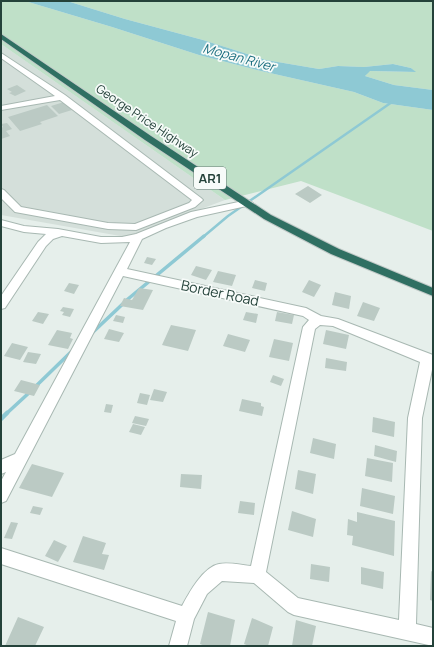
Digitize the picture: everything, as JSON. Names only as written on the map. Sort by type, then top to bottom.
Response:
[{"type":"highway","name":"George Price Highway","points":[[1,36],[148,138],[248,203],[263,215],[333,251],[381,272],[433,292]]},
{"type":"street","points":[[1,55],[62,97],[198,200],[192,205],[136,227],[129,228],[108,226],[18,210],[1,192]]},
{"type":"street","points":[[1,108],[62,97]]},
{"type":"street","points":[[1,222],[24,229],[62,232],[101,240],[122,240],[138,238],[162,226],[195,214],[248,203]]},
{"type":"street","points":[[1,305],[42,244],[49,237],[62,232]]},
{"type":"street","points":[[1,496],[138,238]]},
{"type":"street","name":"Border Road","points":[[120,271],[306,312],[318,320],[334,322],[430,359]]},
{"type":"street","points":[[257,575],[309,327],[318,320]]},
{"type":"street","points":[[407,631],[415,418],[430,359]]},
{"type":"street","points":[[1,467],[20,459]]},
{"type":"street","points":[[1,556],[186,616]]},
{"type":"street","points":[[178,646],[186,616],[201,588],[219,572],[257,575],[294,606],[433,637]]},
{"type":"shaded area","points":[[1,44],[225,200],[126,237],[1,215]]},
{"type":"green space","points":[[1,1],[25,1],[199,55],[354,92],[383,103],[433,110],[433,231],[301,181],[225,200],[1,44]]},
{"type":"green space","points":[[67,1],[433,1],[433,90],[394,85],[365,76],[369,71],[415,72],[411,68],[393,64],[364,67],[338,66],[319,69],[266,60],[203,40],[125,19]]},
{"type":"water","name":"Mopan River","points":[[25,1],[67,1],[125,19],[203,40],[266,60],[319,69],[338,66],[364,67],[393,64],[411,68],[416,72],[370,71],[365,76],[394,85],[433,90],[433,110],[383,103],[354,92],[199,55]]},
{"type":"building","points":[[17,85],[26,91],[15,96],[9,93],[12,92],[7,89]]},
{"type":"building","points":[[64,102],[72,110],[59,114],[51,106]]},
{"type":"building","points":[[47,105],[58,116],[40,122],[42,124],[20,131],[8,117]]},
{"type":"building","points":[[7,123],[12,129],[6,131],[10,136],[1,139],[1,128],[3,127],[1,124]]},
{"type":"building","points":[[308,186],[322,195],[310,203],[295,194]]},
{"type":"building","points":[[147,257],[156,259],[152,265],[144,263]]},
{"type":"building","points":[[196,266],[212,270],[206,280],[191,275]]},
{"type":"building","points":[[218,271],[236,275],[232,286],[213,282]]},
{"type":"building","points":[[255,280],[267,283],[265,291],[252,288]]},
{"type":"building","points":[[309,280],[321,285],[314,297],[302,292]]},
{"type":"building","points":[[69,283],[79,285],[74,294],[64,291]]},
{"type":"building","points":[[139,288],[153,290],[143,310],[120,306],[124,298],[132,300]]},
{"type":"building","points":[[335,292],[351,296],[349,309],[332,305]]},
{"type":"building","points":[[363,302],[380,308],[374,321],[357,316]]},
{"type":"building","points":[[63,307],[74,309],[70,317],[62,315],[64,312],[60,311]]},
{"type":"building","points":[[38,312],[49,314],[43,324],[32,321]]},
{"type":"building","points":[[246,312],[258,314],[256,323],[243,320]]},
{"type":"building","points":[[277,312],[294,315],[292,324],[275,321]]},
{"type":"building","points":[[116,315],[125,317],[123,323],[113,321]]},
{"type":"building","points":[[171,325],[196,330],[188,351],[162,345]]},
{"type":"building","points":[[109,329],[124,333],[119,342],[104,339]]},
{"type":"building","points":[[57,330],[72,333],[70,338],[73,339],[68,349],[48,345]]},
{"type":"building","points":[[326,330],[349,335],[346,349],[323,344]]},
{"type":"building","points":[[228,334],[250,340],[245,352],[223,346]]},
{"type":"building","points":[[274,339],[293,343],[289,361],[269,357]]},
{"type":"building","points":[[12,343],[28,347],[20,360],[4,356]]},
{"type":"building","points":[[28,352],[41,354],[36,364],[23,362]]},
{"type":"building","points":[[326,358],[347,362],[346,371],[325,368]]},
{"type":"building","points":[[273,375],[284,379],[281,386],[270,382]]},
{"type":"building","points":[[21,380],[40,385],[34,396],[14,391]]},
{"type":"building","points":[[154,389],[167,392],[163,402],[150,400]]},
{"type":"building","points":[[140,393],[150,395],[147,405],[137,403]]},
{"type":"building","points":[[242,399],[261,403],[261,406],[264,407],[262,416],[239,411]]},
{"type":"building","points":[[106,404],[113,405],[111,413],[104,412]]},
{"type":"building","points":[[135,416],[149,419],[146,426],[132,423]]},
{"type":"building","points":[[373,417],[395,422],[394,437],[372,432]]},
{"type":"building","points":[[133,424],[145,427],[141,435],[129,432]]},
{"type":"building","points":[[313,438],[336,444],[334,459],[310,453]]},
{"type":"building","points":[[375,445],[397,451],[396,462],[374,456]]},
{"type":"building","points":[[367,458],[393,463],[392,482],[365,476]]},
{"type":"building","points":[[32,464],[64,473],[52,497],[19,488]]},
{"type":"building","points":[[298,470],[316,474],[313,494],[295,489]]},
{"type":"building","points":[[181,474],[202,475],[201,489],[180,487]]},
{"type":"building","points":[[362,488],[395,496],[393,514],[360,506]]},
{"type":"building","points":[[240,501],[255,503],[254,515],[238,513]]},
{"type":"building","points":[[33,506],[43,508],[40,515],[30,513]]},
{"type":"building","points":[[292,511],[316,519],[313,537],[288,530]]},
{"type":"building","points":[[357,512],[395,521],[394,556],[352,545],[353,536],[347,535],[348,519],[357,522]]},
{"type":"building","points":[[11,522],[18,523],[12,539],[4,538]]},
{"type":"building","points":[[83,536],[106,543],[102,554],[109,555],[104,570],[73,562]]},
{"type":"building","points":[[54,540],[67,546],[58,562],[45,556]]},
{"type":"building","points":[[311,564],[330,567],[329,582],[310,579]]},
{"type":"building","points":[[361,567],[384,572],[383,589],[361,584]]},
{"type":"building","points":[[431,571],[433,572],[433,601],[430,600]]},
{"type":"building","points":[[208,612],[235,620],[230,646],[205,646],[200,644]]},
{"type":"building","points":[[18,617],[44,627],[35,646],[5,646]]},
{"type":"building","points":[[252,618],[273,627],[268,646],[249,646],[244,644]]},
{"type":"building","points":[[296,620],[316,626],[312,646],[292,646]]},
{"type":"waterway","points":[[203,237],[228,216],[392,102]]},
{"type":"waterway","points":[[92,333],[128,299],[204,236]]},
{"type":"waterway","points":[[35,387],[71,352]]},
{"type":"waterway","points":[[6,414],[31,391]]},
{"type":"waterway","points":[[1,419],[6,414]]}]
